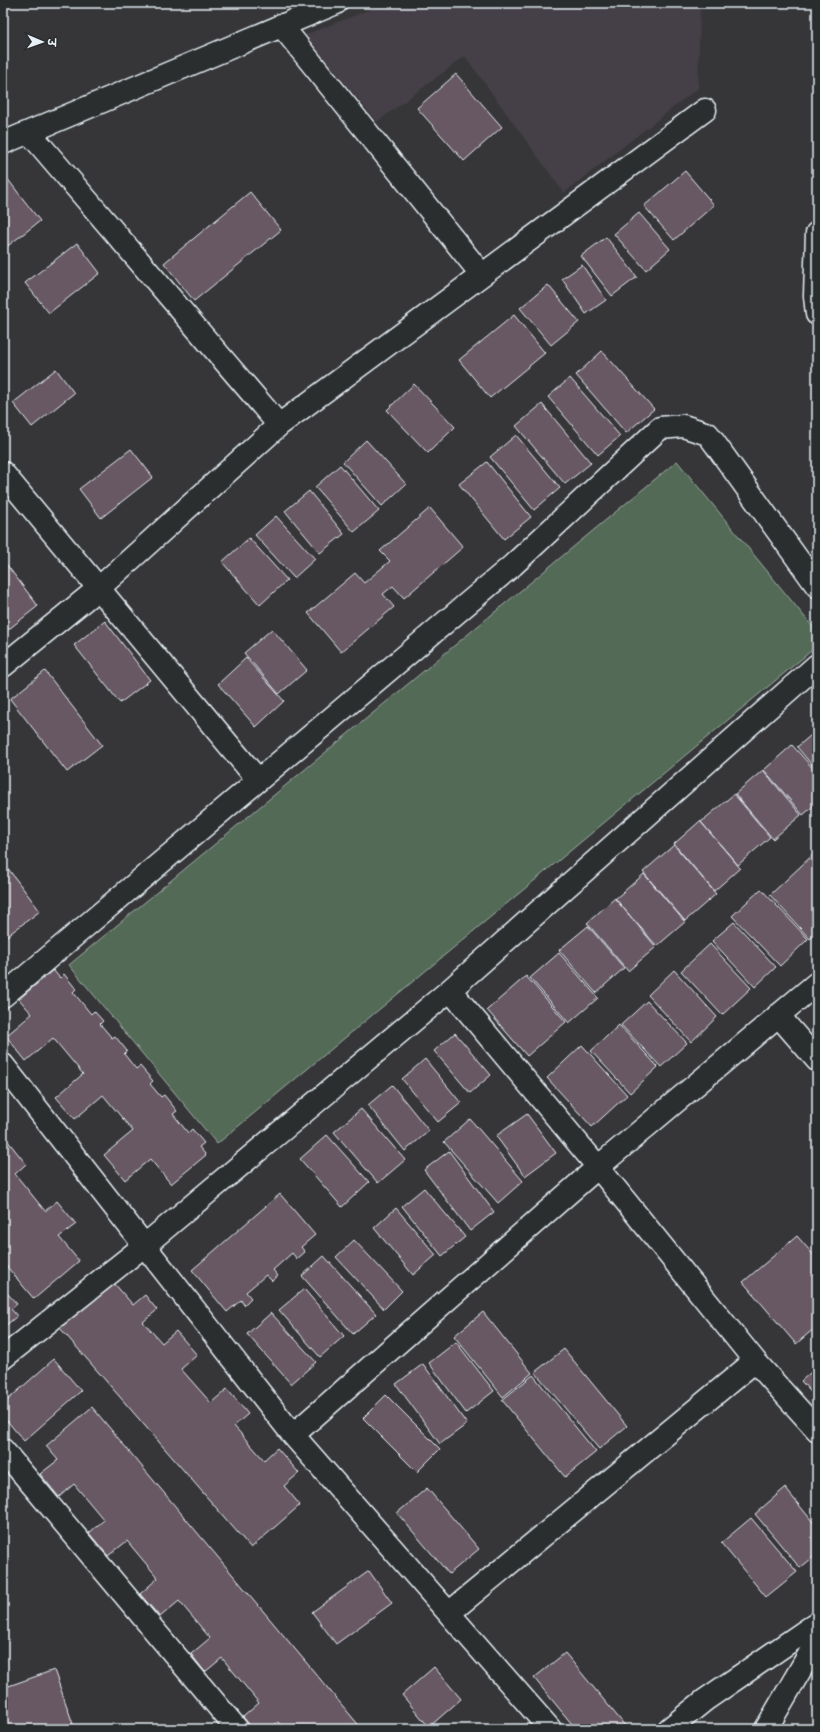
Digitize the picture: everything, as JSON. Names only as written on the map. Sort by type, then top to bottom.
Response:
[{"type":"street","points":[[3,143],[336,3]]},
{"type":"street","points":[[281,25],[482,275]]},
{"type":"street","points":[[3,666],[99,588],[279,425],[705,110]]},
{"type":"street","points":[[29,132],[279,425]]},
{"type":"street","points":[[817,232],[815,296],[817,314]]},
{"type":"street","points":[[3,996],[513,565],[660,428],[684,426],[708,434],[817,586]]},
{"type":"street","points":[[3,473],[258,780]]},
{"type":"street","points":[[3,1358],[145,1245],[450,990],[817,665]]},
{"type":"street","points":[[293,1435],[598,1167],[817,983]]},
{"type":"street","points":[[450,990],[598,1167],[755,1360],[817,1430]]},
{"type":"street","points":[[778,1016],[817,1060]]},
{"type":"street","points":[[3,1065],[293,1435],[550,1729]]},
{"type":"street","points":[[449,1613],[755,1360]]},
{"type":"street","points":[[3,1450],[237,1729]]},
{"type":"street","points":[[669,1729],[705,1700],[817,1623]]},
{"type":"street","points":[[766,1729],[817,1641]]},
{"type":"shaded area","points":[[386,3],[700,3],[698,88],[564,193],[465,56],[377,122],[305,35]]},
{"type":"green space","points":[[677,461],[817,632],[817,646],[217,1144],[69,965]]},
{"type":"building","points":[[456,74],[502,127],[464,161],[417,108]]},
{"type":"building","points":[[685,171],[714,205],[674,240],[644,206]]},
{"type":"building","points":[[3,173],[40,221],[5,248],[3,246]]},
{"type":"building","points":[[250,192],[281,230],[194,301],[164,263]]},
{"type":"building","points":[[639,213],[670,249],[646,270],[614,234]]},
{"type":"building","points":[[606,237],[637,277],[612,296],[581,256]]},
{"type":"building","points":[[77,243],[100,273],[49,313],[25,283]]},
{"type":"building","points":[[582,265],[606,300],[586,314],[562,279]]},
{"type":"building","points":[[548,285],[579,322],[551,345],[520,308]]},
{"type":"building","points":[[514,315],[545,353],[490,398],[459,360]]},
{"type":"building","points":[[602,351],[654,409],[626,433],[576,375]]},
{"type":"building","points":[[56,369],[74,393],[32,427],[13,403]]},
{"type":"building","points":[[570,378],[620,436],[598,455],[548,397]]},
{"type":"building","points":[[414,384],[455,427],[428,453],[387,410]]},
{"type":"building","points":[[542,404],[591,463],[565,484],[516,426]]},
{"type":"building","points":[[516,435],[560,488],[534,510],[490,457]]},
{"type":"building","points":[[366,440],[406,484],[382,506],[343,462]]},
{"type":"building","points":[[131,449],[153,477],[101,518],[79,489]]},
{"type":"building","points":[[487,462],[531,517],[504,539],[459,484]]},
{"type":"building","points":[[340,465],[379,511],[354,532],[315,487]]},
{"type":"building","points":[[309,491],[344,534],[320,553],[285,511]]},
{"type":"building","points":[[430,508],[463,547],[404,598],[393,586],[383,594],[394,607],[341,652],[308,613],[355,573],[364,583],[390,561],[380,551]]},
{"type":"building","points":[[276,516],[315,559],[294,578],[255,535]]},
{"type":"building","points":[[249,538],[287,580],[260,605],[222,562]]},
{"type":"building","points":[[3,560],[38,606],[4,633],[3,632]]},
{"type":"building","points":[[105,621],[150,680],[120,703],[74,645]]},
{"type":"building","points":[[272,629],[307,670],[279,694],[244,653]]},
{"type":"building","points":[[246,658],[284,701],[256,727],[218,684]]},
{"type":"building","points":[[45,671],[102,745],[67,772],[10,699]]},
{"type":"building","points":[[817,730],[817,771],[797,747]]},
{"type":"building","points":[[792,745],[817,773],[817,803],[803,815],[764,770]]},
{"type":"building","points":[[763,770],[801,815],[773,839],[735,794]]},
{"type":"building","points":[[734,794],[770,837],[738,865],[701,822]]},
{"type":"building","points":[[700,821],[740,868],[714,891],[674,844]]},
{"type":"building","points":[[674,845],[716,894],[685,921],[643,872]]},
{"type":"building","points":[[817,851],[817,933],[810,939],[770,895]]},
{"type":"building","points":[[3,862],[40,911],[3,939]]},
{"type":"building","points":[[644,874],[685,922],[657,946],[615,899]]},
{"type":"building","points":[[761,889],[808,939],[780,966],[732,916]]},
{"type":"building","points":[[615,898],[656,947],[628,971],[587,923]]},
{"type":"building","points":[[734,922],[776,967],[755,987],[712,941]]},
{"type":"building","points":[[588,926],[624,968],[596,993],[559,950]]},
{"type":"building","points":[[710,944],[751,988],[722,1015],[681,971]]},
{"type":"building","points":[[559,953],[598,998],[569,1023],[530,978]]},
{"type":"building","points":[[53,970],[60,978],[64,974],[76,989],[73,992],[91,1014],[94,1011],[103,1021],[100,1024],[112,1038],[115,1036],[127,1051],[124,1054],[136,1069],[140,1066],[153,1081],[150,1084],[161,1097],[164,1095],[177,1111],[173,1114],[188,1133],[192,1129],[204,1143],[199,1147],[206,1155],[171,1184],[150,1159],[125,1180],[104,1155],[133,1131],[103,1095],[75,1119],[56,1097],[83,1074],[53,1038],[26,1061],[6,1036],[32,1014],[19,999]]},
{"type":"building","points":[[674,970],[717,1017],[691,1042],[648,995]]},
{"type":"building","points":[[526,976],[566,1022],[527,1056],[487,1010]]},
{"type":"building","points":[[647,1001],[687,1043],[661,1067],[621,1025]]},
{"type":"building","points":[[619,1025],[658,1067],[630,1093],[591,1051]]},
{"type":"building","points":[[455,1033],[491,1075],[470,1093],[434,1051]]},
{"type":"building","points":[[582,1045],[627,1095],[592,1127],[547,1078]]},
{"type":"building","points":[[425,1059],[461,1103],[438,1122],[402,1079]]},
{"type":"building","points":[[392,1085],[429,1131],[405,1151],[368,1105]]},
{"type":"building","points":[[361,1109],[405,1160],[378,1183],[334,1132]]},
{"type":"building","points":[[527,1114],[556,1153],[525,1176],[496,1136]]},
{"type":"building","points":[[470,1119],[523,1181],[498,1203],[444,1142]]},
{"type":"building","points":[[327,1135],[369,1182],[342,1207],[300,1159]]},
{"type":"building","points":[[7,1140],[26,1164],[15,1174],[45,1211],[57,1201],[76,1224],[59,1237],[79,1261],[34,1299],[3,1262],[3,1143]]},
{"type":"building","points":[[449,1151],[494,1212],[470,1231],[424,1170]]},
{"type":"building","points":[[424,1188],[465,1237],[442,1256],[402,1206]]},
{"type":"building","points":[[280,1194],[315,1235],[301,1247],[305,1252],[297,1259],[292,1253],[273,1270],[278,1276],[272,1281],[266,1275],[246,1292],[251,1298],[244,1305],[241,1300],[227,1312],[192,1270]]},
{"type":"building","points":[[396,1208],[436,1255],[413,1275],[374,1228]]},
{"type":"building","points":[[797,1236],[817,1259],[817,1326],[796,1344],[743,1282]]},
{"type":"building","points":[[354,1240],[402,1291],[384,1309],[336,1257]]},
{"type":"building","points":[[324,1256],[376,1314],[353,1334],[302,1276]]},
{"type":"building","points":[[113,1282],[133,1305],[145,1295],[157,1310],[143,1322],[162,1343],[176,1331],[197,1355],[181,1369],[211,1403],[227,1389],[248,1414],[234,1426],[264,1460],[277,1448],[299,1473],[284,1486],[300,1505],[251,1548],[60,1328]]},
{"type":"building","points":[[304,1289],[344,1336],[320,1357],[279,1310]]},
{"type":"building","points":[[7,1293],[17,1304],[11,1309],[17,1316],[3,1328],[3,1296]]},
{"type":"building","points":[[483,1312],[532,1373],[503,1397],[454,1336]]},
{"type":"building","points":[[271,1313],[316,1362],[291,1384],[247,1334]]},
{"type":"building","points":[[456,1342],[494,1391],[466,1413],[429,1363]]},
{"type":"building","points":[[564,1349],[627,1426],[599,1449],[535,1372]]},
{"type":"building","points":[[54,1359],[81,1391],[24,1441],[3,1416],[3,1404]]},
{"type":"building","points":[[423,1364],[467,1424],[440,1444],[396,1384]]},
{"type":"building","points":[[817,1367],[817,1399],[801,1381]]},
{"type":"building","points":[[533,1375],[596,1452],[565,1477],[502,1400]]},
{"type":"building","points":[[386,1395],[440,1449],[417,1472],[363,1418]]},
{"type":"building","points":[[92,1407],[362,1729],[284,1729],[278,1722],[270,1729],[253,1729],[243,1717],[259,1703],[222,1658],[205,1672],[191,1654],[210,1638],[179,1601],[160,1617],[140,1594],[158,1578],[127,1541],[108,1556],[89,1533],[104,1520],[74,1484],[59,1497],[40,1474],[58,1460],[46,1446]]},
{"type":"building","points":[[427,1488],[479,1549],[449,1574],[397,1513]]},
{"type":"building","points":[[785,1488],[817,1527],[817,1554],[800,1568],[755,1514]]},
{"type":"building","points":[[751,1518],[797,1572],[766,1597],[721,1543]]},
{"type":"building","points":[[369,1571],[392,1603],[336,1644],[312,1612]]},
{"type":"building","points":[[565,1653],[627,1728],[576,1729],[534,1678]]},
{"type":"building","points":[[434,1667],[461,1699],[429,1727],[402,1695]]},
{"type":"building","points":[[54,1670],[73,1724],[59,1729],[3,1729],[3,1688]]}]
